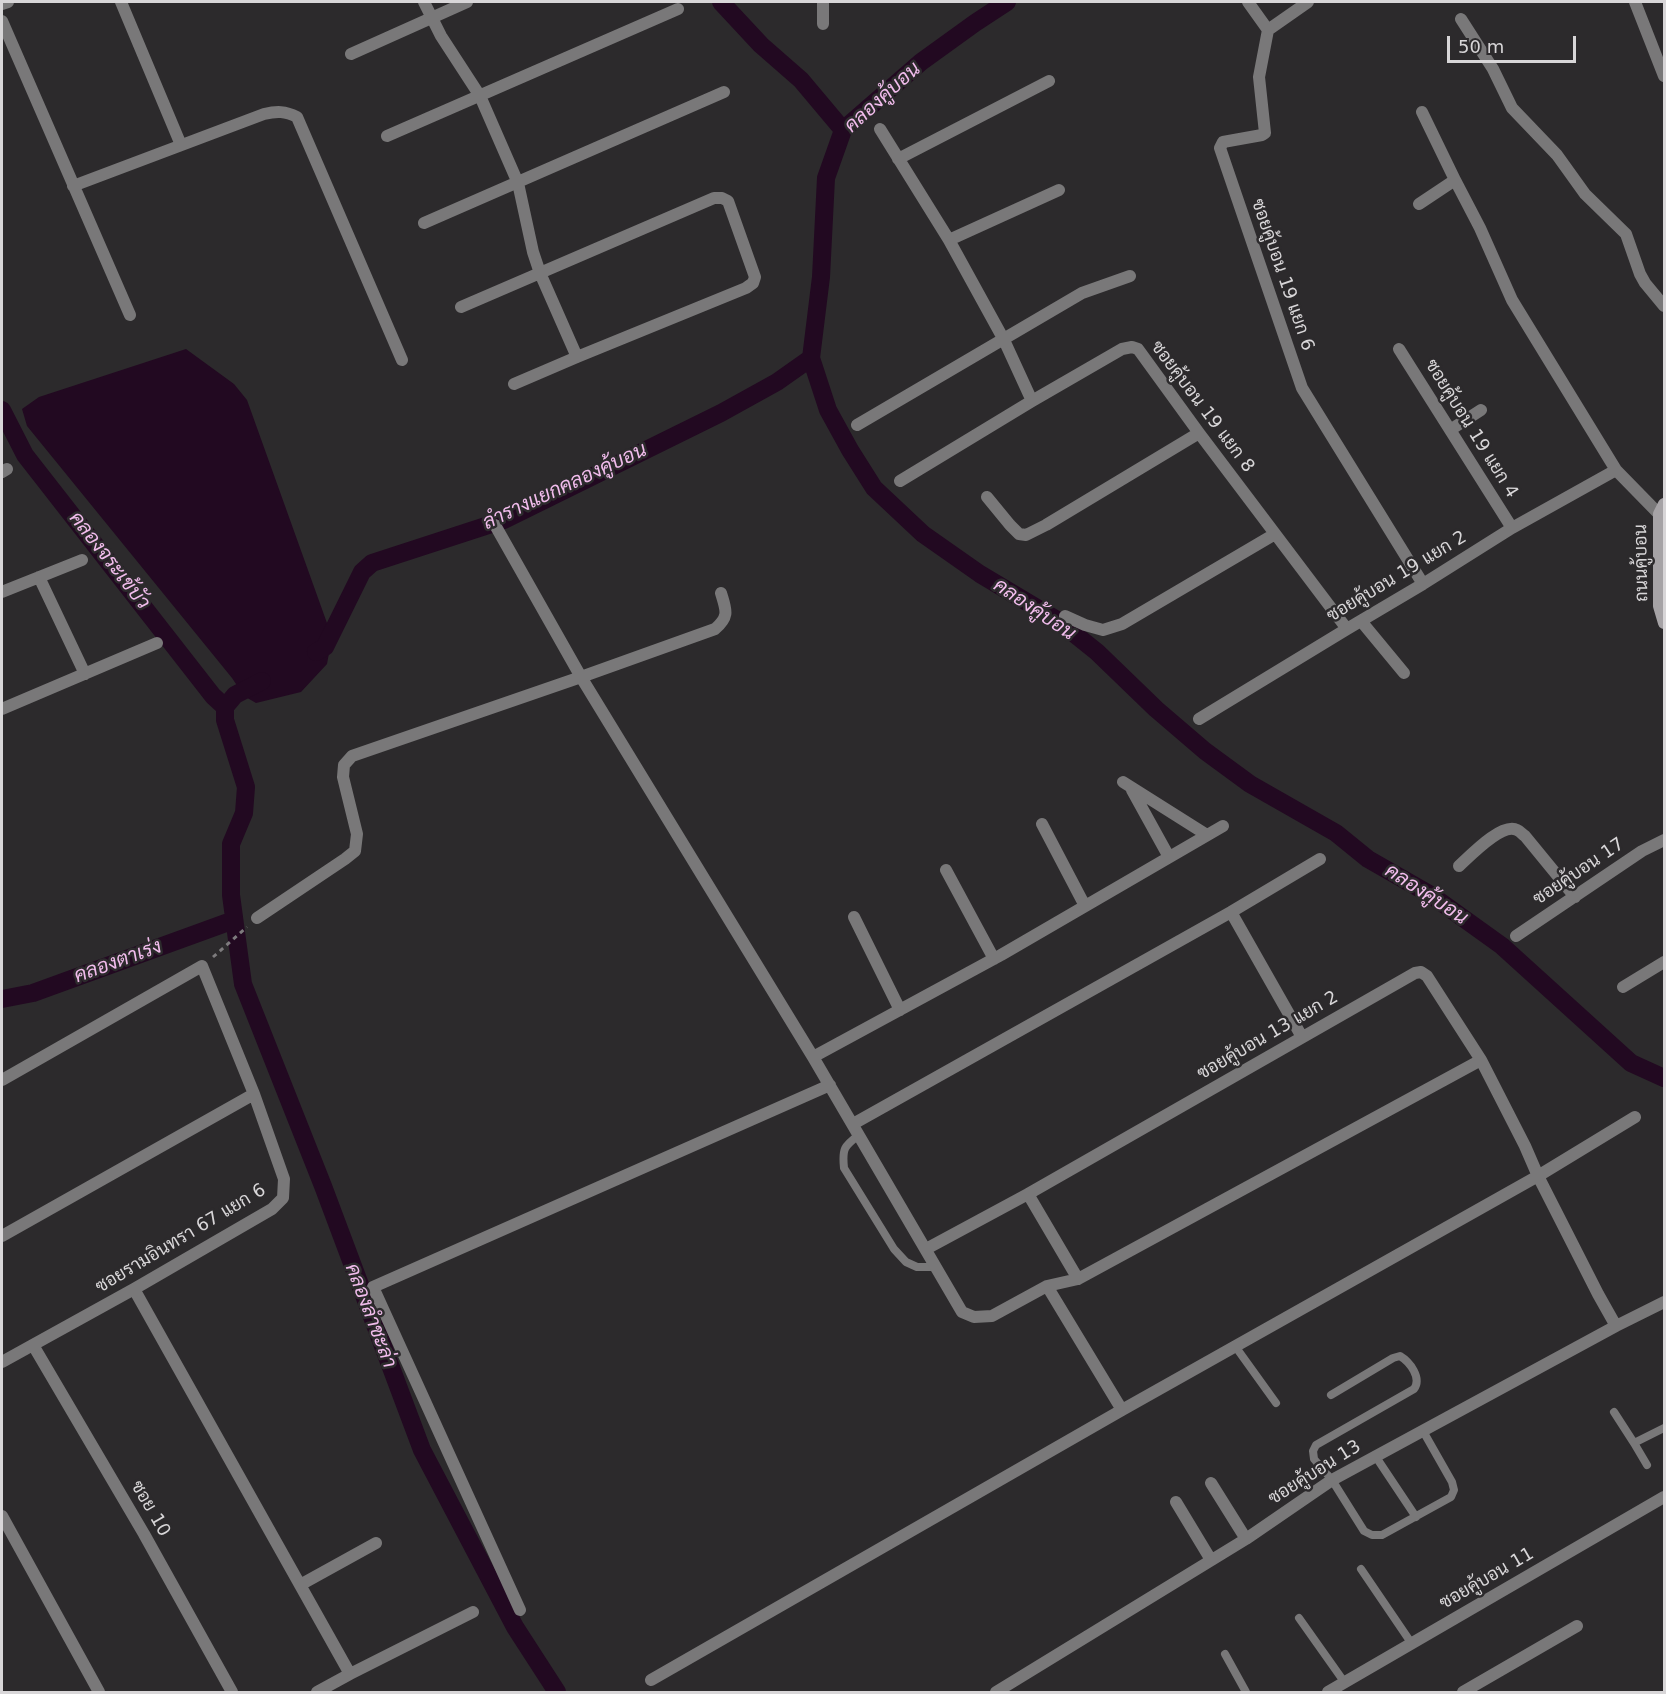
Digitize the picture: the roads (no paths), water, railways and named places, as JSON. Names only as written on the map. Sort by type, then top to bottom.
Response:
[{"type":"main road","name":"ถนนคู้บอน","points":[[1662,509],[1659,606],[1665,623]]},
{"type":"street","points":[[2,4],[8,2]]},
{"type":"street","points":[[121,2],[182,145]]},
{"type":"street","points":[[424,2],[431,18],[480,96],[518,183],[533,252],[540,273],[577,357]]},
{"type":"street","points":[[351,54],[467,2]]},
{"type":"street","points":[[823,2],[823,24]]},
{"type":"street","points":[[1248,2],[1268,30],[1308,2]]},
{"type":"street","points":[[1635,2],[1665,76]]},
{"type":"street","points":[[387,136],[678,9]]},
{"type":"street","points":[[1461,19],[1493,69],[1512,108],[1557,155],[1585,194],[1626,234],[1640,274],[1665,306]]},
{"type":"street","points":[[2,21],[129,315]]},
{"type":"street","name":"ซอยคู้บอน 19 แยก 6","points":[[1268,30],[1259,76],[1265,133],[1223,142],[1220,148],[1302,388],[1423,584]]},
{"type":"street","points":[[898,159],[1049,81]]},
{"type":"street","points":[[423,223],[724,92]]},
{"type":"street","points":[[73,186],[276,111],[288,112],[297,117],[402,360]]},
{"type":"street","points":[[1422,112],[1480,228],[1512,300],[1616,470],[1662,509]]},
{"type":"street","points":[[880,129],[949,240],[1004,340],[1032,401],[900,481]]},
{"type":"street","points":[[1419,204],[1455,180]]},
{"type":"street","points":[[949,240],[1059,190]]},
{"type":"street","points":[[461,307],[714,198],[728,201],[755,277],[753,283],[746,288],[514,384]]},
{"type":"street","points":[[857,425],[1082,293],[1130,276]]},
{"type":"street","name":"ซอยคู้บอน 19 แยก 8","points":[[1032,401],[1122,349],[1132,347],[1138,349],[1347,629]]},
{"type":"street","name":"ซอยคู้บอน 19 แยก 4","points":[[1399,349],[1512,528]]},
{"type":"street","points":[[1450,430],[1481,410]]},
{"type":"street","points":[[987,497],[1018,533],[1026,535],[1199,433]]},
{"type":"street","name":"ซอยคู้บอน 19 แยก 2","points":[[1200,719],[1512,528],[1616,470]]},
{"type":"street","points":[[495,525],[581,677],[830,1085],[962,1312],[974,1317],[992,1316],[1047,1286],[1078,1279],[1481,1060]]},
{"type":"street","points":[[1065,616],[1103,630],[1122,624],[1275,534]]},
{"type":"street","points":[[2,592],[82,560]]},
{"type":"street","points":[[39,577],[85,674]]},
{"type":"street","points":[[257,918],[355,851],[357,834],[343,777],[344,765],[352,756],[715,629],[726,614],[721,593]]},
{"type":"street","points":[[1361,621],[1404,673]]},
{"type":"street","points":[[2,708],[157,644]]},
{"type":"street","points":[[1169,857],[1127,785],[1207,835]]},
{"type":"street","points":[[1042,824],[1085,906]]},
{"type":"street","points":[[813,1057],[994,959],[1222,826]]},
{"type":"street","points":[[1459,866],[1497,834],[1507,829],[1518,830],[1575,897]]},
{"type":"street","name":"ซอยคู้บอน 17","points":[[1516,936],[1642,851],[1665,840]]},
{"type":"street","points":[[853,1124],[1320,860]]},
{"type":"street","points":[[946,870],[994,959]]},
{"type":"street","points":[[1231,912],[1302,1037]]},
{"type":"street","points":[[854,917],[900,1010]]},
{"type":"street","points":[[1623,987],[1665,963]]},
{"type":"street","points":[[2,1080],[202,966],[254,1094],[2,1236]]},
{"type":"street","name":"ซอยคู้บอน 13 แยก 2","points":[[926,1249],[1028,1194],[1414,973],[1421,972],[1427,976],[1481,1060],[1616,1326]]},
{"type":"street","points":[[520,1610],[373,1287],[830,1085]]},
{"type":"street","name":"ซอยรามอินทรา 67 แยก 6","points":[[2,1362],[272,1209],[283,1198],[284,1179],[254,1094]]},
{"type":"street","points":[[651,1680],[1122,1410],[1538,1176],[1635,1117]]},
{"type":"street","points":[[1028,1194],[1078,1279]]},
{"type":"street","points":[[1047,1286],[1122,1410]]},
{"type":"street","points":[[134,1289],[350,1674]]},
{"type":"street","name":"ซอยคู้บอน 13","points":[[996,1692],[1246,1539],[1332,1480],[1616,1326],[1665,1302]]},
{"type":"street","name":"ซอย 10","points":[[33,1345],[144,1534],[232,1692]]},
{"type":"street","points":[[1211,1483],[1246,1539]]},
{"type":"street","name":"ซอยคู้บอน 11","points":[[1328,1692],[1348,1688],[1412,1644],[1665,1497]]},
{"type":"street","points":[[1176,1502],[1211,1560]]},
{"type":"street","points":[[2,1516],[99,1692]]},
{"type":"street","points":[[300,1585],[376,1543]]},
{"type":"street","points":[[317,1692],[473,1612]]},
{"type":"street","points":[[1463,1692],[1577,1626]]},
{"type":"lane","points":[[860,1135],[846,1144],[843,1155],[844,1168],[894,1249],[906,1262],[917,1268],[936,1267]]},
{"type":"lane","points":[[1235,1346],[1276,1403]]},
{"type":"lane","points":[[1331,1395],[1400,1356],[1406,1360],[1417,1378],[1418,1384],[1414,1389],[1316,1445],[1313,1451],[1314,1459],[1332,1480],[1364,1531],[1372,1535],[1382,1536],[1451,1497],[1454,1490],[1452,1482],[1423,1431]]},
{"type":"lane","points":[[1614,1412],[1647,1465]]},
{"type":"lane","points":[[1634,1443],[1665,1428]]},
{"type":"lane","points":[[1376,1457],[1416,1517]]},
{"type":"lane","points":[[1361,1569],[1412,1644]]},
{"type":"lane","points":[[1299,1618],[1348,1688]]},
{"type":"lane","points":[[1225,1654],[1246,1692]]},
{"type":"waterway","points":[[721,2],[761,45],[801,80],[843,130]]},
{"type":"waterway","name":"คลองคู้บอน","points":[[1007,2],[921,62],[843,130],[826,178],[821,277],[811,358],[828,410],[850,450],[874,488],[923,534],[980,574],[1057,620],[1097,652],[1156,709],[1205,751],[1250,784],[1336,833],[1368,859],[1431,895],[1502,946],[1631,1063],[1664,1078]]},
{"type":"waterway","name":"ลำรางแยกคลองคู้บอน","points":[[316,652],[325,647],[362,572],[372,563],[504,520],[721,413],[777,382],[811,358]]},
{"type":"waterway","name":"คลองจระเข้บัว","points":[[2,410],[25,455],[213,696],[225,707]]},
{"type":"waterway","name":"ลำรางแยกคลองคู้บอน","points":[[225,707],[235,695],[262,681]]},
{"type":"waterway","name":"คลองลำชะล่า","points":[[225,707],[225,720],[246,787],[244,813],[231,844],[231,895],[243,984],[323,1186],[422,1450],[515,1627],[557,1692]]},
{"type":"waterway","name":"คลองตาเร่ง","points":[[2,999],[33,993],[234,920]]}]
